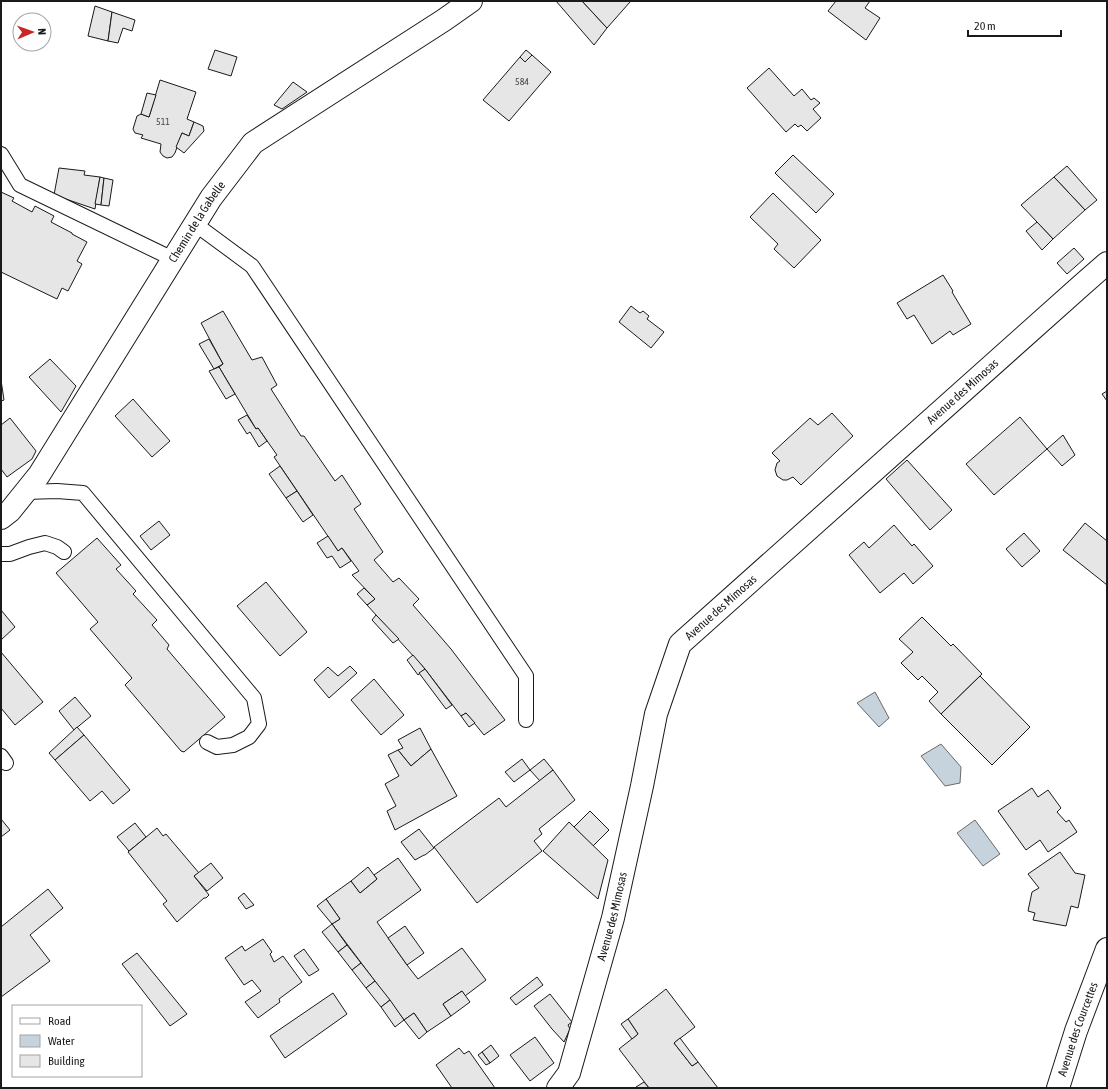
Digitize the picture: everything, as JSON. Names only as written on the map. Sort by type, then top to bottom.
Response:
[{"type":"street","name":"Chemin de la Gabelle","points":[[1,518],[10,511],[39,475],[211,198],[253,143],[471,1]]},
{"type":"street","name":"Avenue des Mimosas","points":[[558,1088],[569,1073],[613,918],[656,714],[680,644],[1107,263]]},
{"type":"street","name":"Avenue des Courcettes","points":[[1058,1088],[1076,1031],[1107,949]]},
{"type":"lane","points":[[1,154],[20,185],[173,259]]},
{"type":"lane","points":[[195,224],[252,266],[526,676],[526,720]]},
{"type":"lane","points":[[25,492],[57,491],[83,493],[254,698],[259,724],[248,738],[233,745],[217,747],[208,742]]},
{"type":"lane","points":[[1,554],[10,554],[45,543],[57,547],[64,552]]},
{"type":"water","points":[[875,692],[889,718],[879,727],[857,703]]},
{"type":"water","points":[[941,744],[961,767],[960,783],[945,786],[921,756]]},
{"type":"water","points":[[975,820],[1000,854],[983,866],[957,833]]},
{"type":"building","points":[[556,1],[582,1],[607,28],[594,45]]},
{"type":"building","points":[[582,1],[629,1],[630,2],[607,28]]},
{"type":"building","points":[[836,1],[870,1],[865,8],[880,18],[866,40],[828,11]]},
{"type":"building","points":[[95,6],[112,12],[108,41],[88,36]]},
{"type":"building","points":[[112,12],[135,20],[132,31],[123,28],[118,43],[108,41]]},
{"type":"building","points":[[215,50],[237,57],[231,76],[208,69]]},
{"type":"building","points":[[526,50],[532,55],[525,62],[520,57]]},
{"type":"building","points":[[532,55],[551,72],[509,121],[483,100],[520,57],[525,62]]},
{"type":"building","points":[[769,68],[794,96],[802,89],[811,100],[814,98],[820,103],[813,109],[821,118],[807,131],[801,125],[798,127],[795,124],[786,132],[747,88]]},
{"type":"building","points":[[160,80],[196,92],[187,119],[194,122],[189,136],[182,133],[175,153],[172,157],[167,158],[160,152],[161,144],[141,138],[143,135],[135,133],[133,129],[137,116],[141,114],[149,117]]},
{"type":"building","points":[[293,82],[307,92],[282,109],[274,105]]},
{"type":"building","points":[[147,93],[156,95],[149,117],[141,114]]},
{"type":"building","points":[[194,122],[203,126],[204,131],[184,153],[176,147],[182,133],[189,136]]},
{"type":"building","points":[[793,155],[834,194],[816,213],[775,173]]},
{"type":"building","points":[[1067,166],[1097,200],[1085,210],[1054,177]]},
{"type":"building","points":[[59,168],[85,171],[84,175],[100,177],[95,209],[54,195]]},
{"type":"building","points":[[100,177],[104,178],[101,205],[95,204]]},
{"type":"building","points":[[1054,177],[1085,210],[1053,239],[1021,205]]},
{"type":"building","points":[[104,178],[113,180],[109,206],[101,205]]},
{"type":"building","points":[[1,192],[14,198],[12,201],[32,212],[35,206],[54,216],[51,222],[87,242],[77,261],[82,264],[68,291],[62,288],[57,299],[1,272]]},
{"type":"building","points":[[773,193],[821,240],[794,268],[774,249],[778,244],[750,217]]},
{"type":"building","points":[[1037,222],[1053,239],[1042,250],[1026,231]]},
{"type":"building","points":[[1074,248],[1084,259],[1067,274],[1057,263]]},
{"type":"building","points":[[943,275],[971,324],[953,335],[950,331],[932,344],[914,315],[907,319],[897,303]]},
{"type":"building","points":[[631,306],[640,313],[643,311],[649,316],[647,319],[664,332],[651,348],[619,322]]},
{"type":"building","points":[[223,311],[252,360],[262,357],[277,385],[271,389],[301,436],[304,436],[335,481],[342,475],[361,504],[354,509],[383,552],[374,560],[393,582],[399,578],[419,599],[413,605],[451,649],[505,720],[484,735],[466,713],[461,716],[425,669],[367,605],[375,599],[352,575],[359,571],[342,548],[338,551],[274,457],[277,455],[258,428],[256,429],[219,367],[223,364],[201,323]]},
{"type":"building","points":[[209,339],[223,364],[214,369],[199,344]]},
{"type":"building","points":[[50,359],[76,386],[61,412],[29,377]]},
{"type":"building","points":[[219,367],[235,394],[226,399],[209,371]]},
{"type":"building","points":[[1,380],[4,400],[1,401]]},
{"type":"building","points":[[1107,391],[1107,401],[1102,394]]},
{"type":"building","points":[[133,399],[170,441],[152,457],[115,416]]},
{"type":"building","points":[[832,413],[853,436],[801,485],[793,477],[783,480],[777,476],[775,470],[777,463],[780,461],[772,453],[810,418],[818,425]]},
{"type":"building","points":[[247,415],[256,429],[258,428],[267,441],[259,447],[250,432],[247,434],[238,420]]},
{"type":"building","points":[[1020,417],[1047,449],[994,495],[966,464]]},
{"type":"building","points":[[10,418],[36,451],[32,459],[7,477],[1,469],[1,425]]},
{"type":"building","points":[[1063,435],[1075,455],[1062,466],[1047,449]]},
{"type":"building","points":[[907,460],[952,510],[930,530],[886,479]]},
{"type":"building","points":[[280,466],[297,491],[286,498],[269,474]]},
{"type":"building","points":[[297,491],[313,515],[303,522],[286,498]]},
{"type":"building","points":[[159,521],[170,535],[151,550],[140,536]]},
{"type":"building","points":[[1085,523],[1107,541],[1107,585],[1063,550]]},
{"type":"building","points":[[894,525],[912,546],[914,544],[933,566],[913,584],[904,573],[880,593],[849,555],[864,542],[869,548]]},
{"type":"building","points":[[1024,533],[1040,551],[1022,567],[1006,549]]},
{"type":"building","points":[[328,536],[338,551],[342,548],[351,561],[340,568],[332,556],[327,558],[317,543]]},
{"type":"building","points":[[97,538],[121,565],[116,569],[136,591],[133,594],[157,620],[152,625],[169,645],[167,649],[225,717],[184,752],[181,751],[125,685],[132,678],[90,629],[98,622],[56,573]]},
{"type":"building","points":[[266,582],[307,632],[280,656],[237,606]]},
{"type":"building","points":[[364,588],[375,599],[367,605],[357,594]]},
{"type":"building","points":[[1,610],[15,627],[1,640]]},
{"type":"building","points":[[376,615],[399,639],[393,643],[372,620]]},
{"type":"building","points":[[922,617],[951,646],[953,644],[982,674],[941,714],[929,701],[938,692],[922,676],[918,680],[901,663],[913,652],[899,639]]},
{"type":"building","points":[[1,652],[43,702],[15,725],[1,708]]},
{"type":"building","points":[[413,655],[425,669],[418,675],[407,660]]},
{"type":"building","points":[[350,666],[357,673],[329,698],[314,680],[328,667],[338,676]]},
{"type":"building","points":[[425,669],[452,705],[446,709],[419,673]]},
{"type":"building","points":[[980,676],[1030,727],[992,765],[941,714]]},
{"type":"building","points":[[374,679],[404,715],[381,735],[351,700]]},
{"type":"building","points":[[75,697],[91,716],[74,730],[59,711]]},
{"type":"building","points":[[466,713],[475,723],[469,727],[461,716]]},
{"type":"building","points":[[77,727],[84,735],[55,760],[49,753]]},
{"type":"building","points":[[420,728],[431,749],[411,766],[398,750],[403,748],[398,740]]},
{"type":"building","points":[[84,735],[130,790],[113,804],[102,791],[90,801],[55,760]]},
{"type":"building","points":[[431,749],[457,796],[395,830],[387,811],[396,806],[385,784],[399,776],[388,755],[398,750],[411,766]]},
{"type":"building","points":[[522,759],[530,770],[514,782],[505,772]]},
{"type":"building","points":[[544,759],[553,770],[540,781],[530,770]]},
{"type":"building","points":[[553,770],[575,800],[539,829],[542,834],[534,841],[542,851],[477,903],[434,847],[499,798],[506,807]]},
{"type":"building","points":[[1032,788],[1038,797],[1048,790],[1061,808],[1057,812],[1066,822],[1069,820],[1077,832],[1048,852],[1040,840],[1026,850],[998,811]]},
{"type":"building","points":[[590,811],[609,830],[593,846],[574,827]]},
{"type":"building","points":[[1,819],[10,830],[1,837]]},
{"type":"building","points":[[569,822],[608,860],[598,899],[543,851]]},
{"type":"building","points":[[135,823],[146,837],[129,851],[117,837]]},
{"type":"building","points":[[157,828],[163,836],[166,834],[199,873],[194,876],[209,895],[177,922],[163,904],[167,901],[128,852]]},
{"type":"building","points":[[419,829],[434,848],[415,860],[401,842]]},
{"type":"building","points":[[1060,852],[1075,873],[1085,875],[1078,908],[1071,906],[1066,926],[1033,920],[1035,913],[1028,911],[1032,892],[1039,888],[1028,874]]},
{"type":"building","points":[[398,858],[421,890],[377,922],[407,965],[418,979],[462,948],[486,980],[465,996],[462,991],[443,1004],[451,1016],[427,1032],[414,1013],[404,1020],[332,924],[340,919],[326,899],[351,881],[360,893],[377,879],[374,875]]},
{"type":"building","points":[[211,863],[223,878],[207,891],[194,876]]},
{"type":"building","points":[[368,867],[377,879],[360,893],[351,881]]},
{"type":"building","points":[[48,889],[63,908],[30,935],[50,961],[1,997],[1,927]]},
{"type":"building","points":[[244,893],[254,905],[246,909],[238,898]]},
{"type":"building","points":[[326,899],[340,919],[332,924],[317,906]]},
{"type":"building","points":[[332,924],[347,945],[338,952],[322,932]]},
{"type":"building","points":[[405,926],[424,953],[407,965],[388,938]]},
{"type":"building","points":[[263,939],[272,952],[270,954],[274,962],[283,956],[302,982],[279,999],[280,1002],[258,1018],[245,1002],[261,991],[252,980],[244,985],[225,958],[242,946],[245,951]]},
{"type":"building","points":[[347,945],[361,963],[352,970],[338,952]]},
{"type":"building","points":[[304,949],[319,970],[309,976],[294,956]]},
{"type":"building","points":[[137,953],[187,1014],[170,1026],[122,964]]},
{"type":"building","points":[[361,963],[375,981],[366,988],[352,970]]},
{"type":"building","points":[[537,977],[543,985],[516,1005],[510,998]]},
{"type":"building","points":[[375,981],[390,1000],[381,1007],[366,988]]},
{"type":"building","points":[[666,989],[695,1027],[674,1043],[692,1066],[698,1062],[718,1088],[649,1088],[619,1049],[638,1034],[628,1019]]},
{"type":"building","points":[[462,991],[470,1002],[451,1016],[443,1004]]},
{"type":"building","points":[[333,993],[347,1014],[285,1058],[270,1036]]},
{"type":"building","points":[[550,994],[572,1022],[568,1025],[570,1029],[564,1042],[534,1006]]},
{"type":"building","points":[[390,1000],[404,1020],[395,1027],[381,1007]]},
{"type":"building","points":[[414,1013],[427,1032],[419,1039],[404,1020]]},
{"type":"building","points":[[628,1019],[638,1034],[632,1039],[621,1024]]},
{"type":"building","points":[[535,1037],[554,1063],[530,1081],[510,1055]]},
{"type":"building","points":[[680,1038],[698,1062],[692,1066],[674,1043]]},
{"type":"building","points":[[491,1045],[499,1056],[490,1063],[482,1052]]},
{"type":"building","points":[[459,1048],[464,1054],[469,1051],[495,1088],[452,1088],[436,1065]]},
{"type":"building","points":[[482,1052],[490,1063],[486,1065],[478,1055]]},
{"type":"building","points":[[644,1082],[649,1088],[636,1087]]}]
